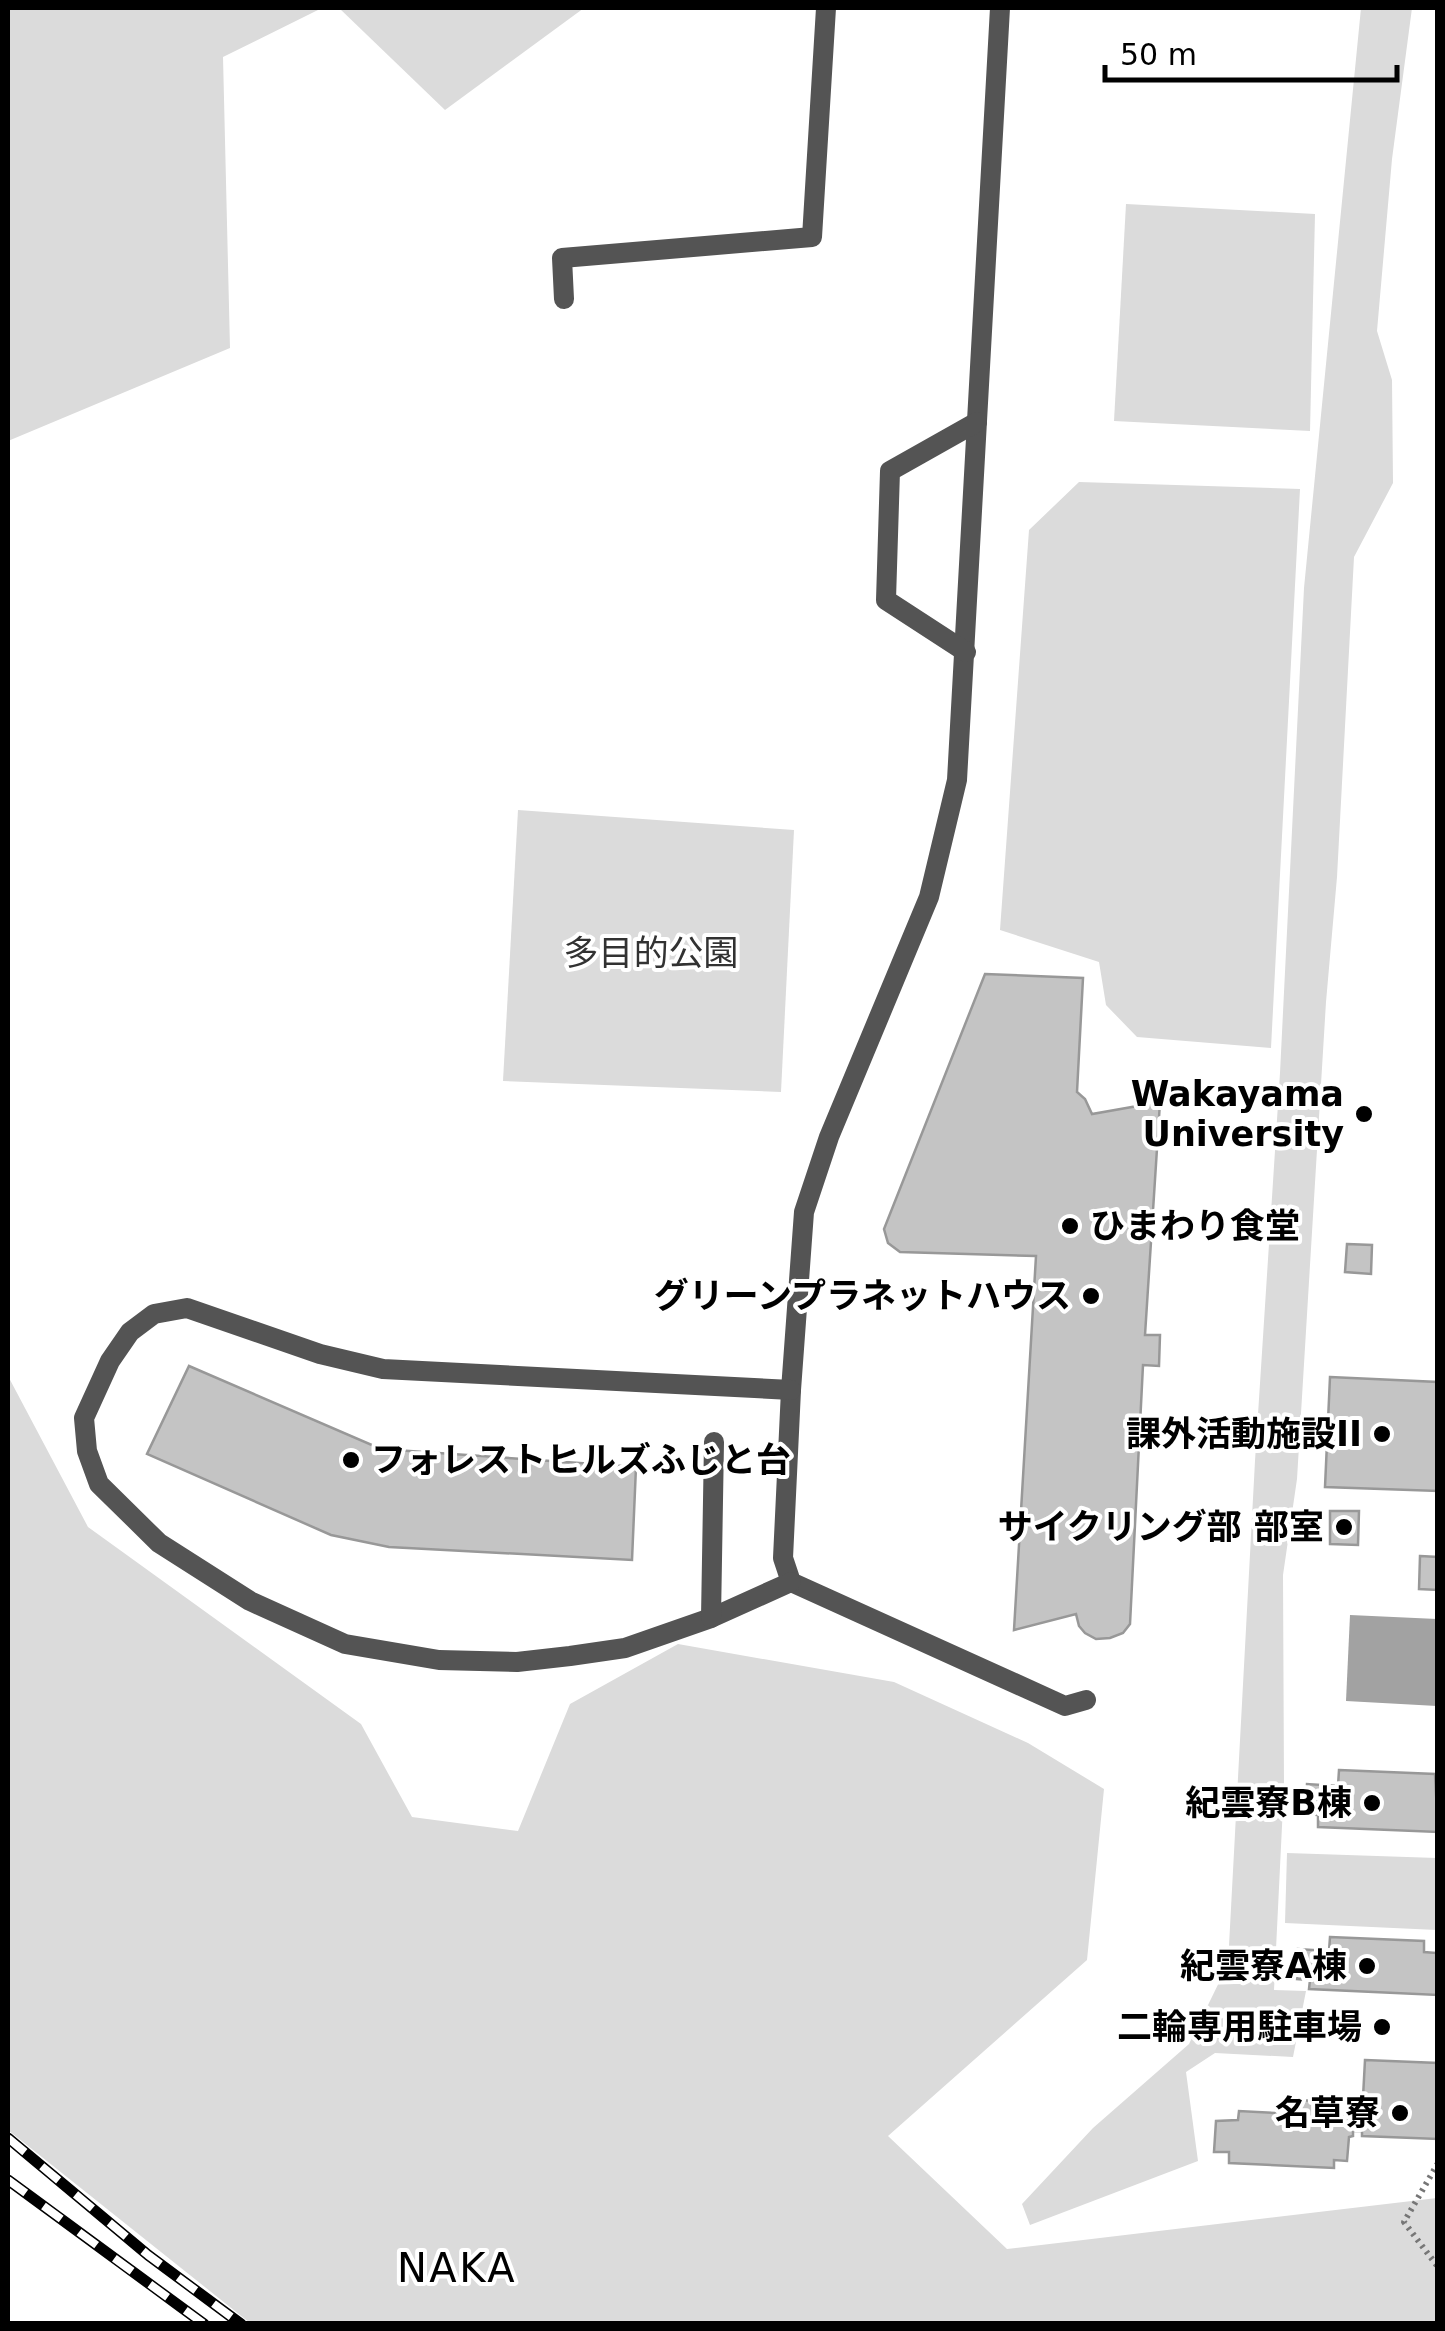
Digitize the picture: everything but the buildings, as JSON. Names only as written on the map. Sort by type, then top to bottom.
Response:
[{"type":"street","points":[[564,299],[562,258],[812,237],[826,8]]},
{"type":"street","points":[[791,1582],[784,1558],[804,1212],[829,1138],[928,897],[957,780],[1000,8]]},
{"type":"street","points":[[966,652],[886,600],[890,471],[977,422]]},
{"type":"street","points":[[791,1390],[382,1369],[320,1354],[186,1308],[154,1314],[130,1332],[110,1361],[84,1418],[87,1451],[99,1484],[159,1543],[250,1601],[346,1644],[439,1660],[517,1662],[625,1648],[711,1618],[791,1582],[1065,1706],[1086,1700]]},
{"type":"street","points":[[711,1618],[714,1442]]},
{"type":"path","points":[[1438,2162],[1404,2222],[1438,2267]]},
{"type":"green space","points":[[8,8],[322,8],[223,57],[230,348],[8,441]]},
{"type":"green space","points":[[339,8],[584,8],[445,110]]},
{"type":"green space","points":[[1361,8],[1412,8],[1392,159],[1377,331],[1392,380],[1393,483],[1354,557],[1297,1479],[1283,1575],[1284,1785],[1274,1990],[1306,1991],[1293,2057],[1215,2053],[1186,2072],[1198,2161],[1030,2225],[1022,2204],[1093,2128],[1189,2044],[1228,1964],[1304,588]]},
{"type":"green space","points":[[1126,204],[1315,214],[1310,431],[1114,421]]},
{"type":"green space","points":[[1079,482],[1300,489],[1271,1048],[1137,1037],[1106,1005],[1099,962],[1000,930],[1029,530]]},
{"type":"green space","name":"多目的公園","points":[[518,810],[794,830],[781,1092],[503,1081]]},
{"type":"green space","points":[[8,1376],[88,1527],[361,1724],[412,1817],[518,1831],[570,1704],[678,1644],[894,1682],[1028,1743],[1104,1789],[1087,1960],[888,2136],[1007,2249],[1437,2198],[1437,2323],[250,2323],[8,2130]]},
{"type":"green space","points":[[1287,1853],[1437,1858],[1437,1930],[1285,1923]]},
{"type":"shaded area","points":[[1350,1615],[1437,1619],[1437,1706],[1346,1701]]},
{"type":"railway","points":[[8,2138],[148,2255],[241,2324]]},
{"type":"railway","points":[[8,2180],[204,2324]]},
{"type":"place","name":"Wakayama University","points":[[1364,1114]]},
{"type":"place","name":"ひまわり食堂","points":[[1070,1226]]},
{"type":"place","name":"グリーンプラネットハウス","points":[[1091,1296]]},
{"type":"place","name":"課外活動施設II","points":[[1382,1434]]},
{"type":"place","name":"フォレストヒルズふじと台","points":[[351,1460]]},
{"type":"place","name":"サイクリング部 部室","points":[[1344,1527]]},
{"type":"place","name":"紀雲寮B棟","points":[[1372,1803]]},
{"type":"place","name":"紀雲寮A棟","points":[[1367,1966]]},
{"type":"place","name":"二輪専用駐車場","points":[[1382,2027]]},
{"type":"place","name":"名草寮","points":[[1400,2113]]},
{"type":"district","name":"NAKA","points":[[457,2268]]}]
